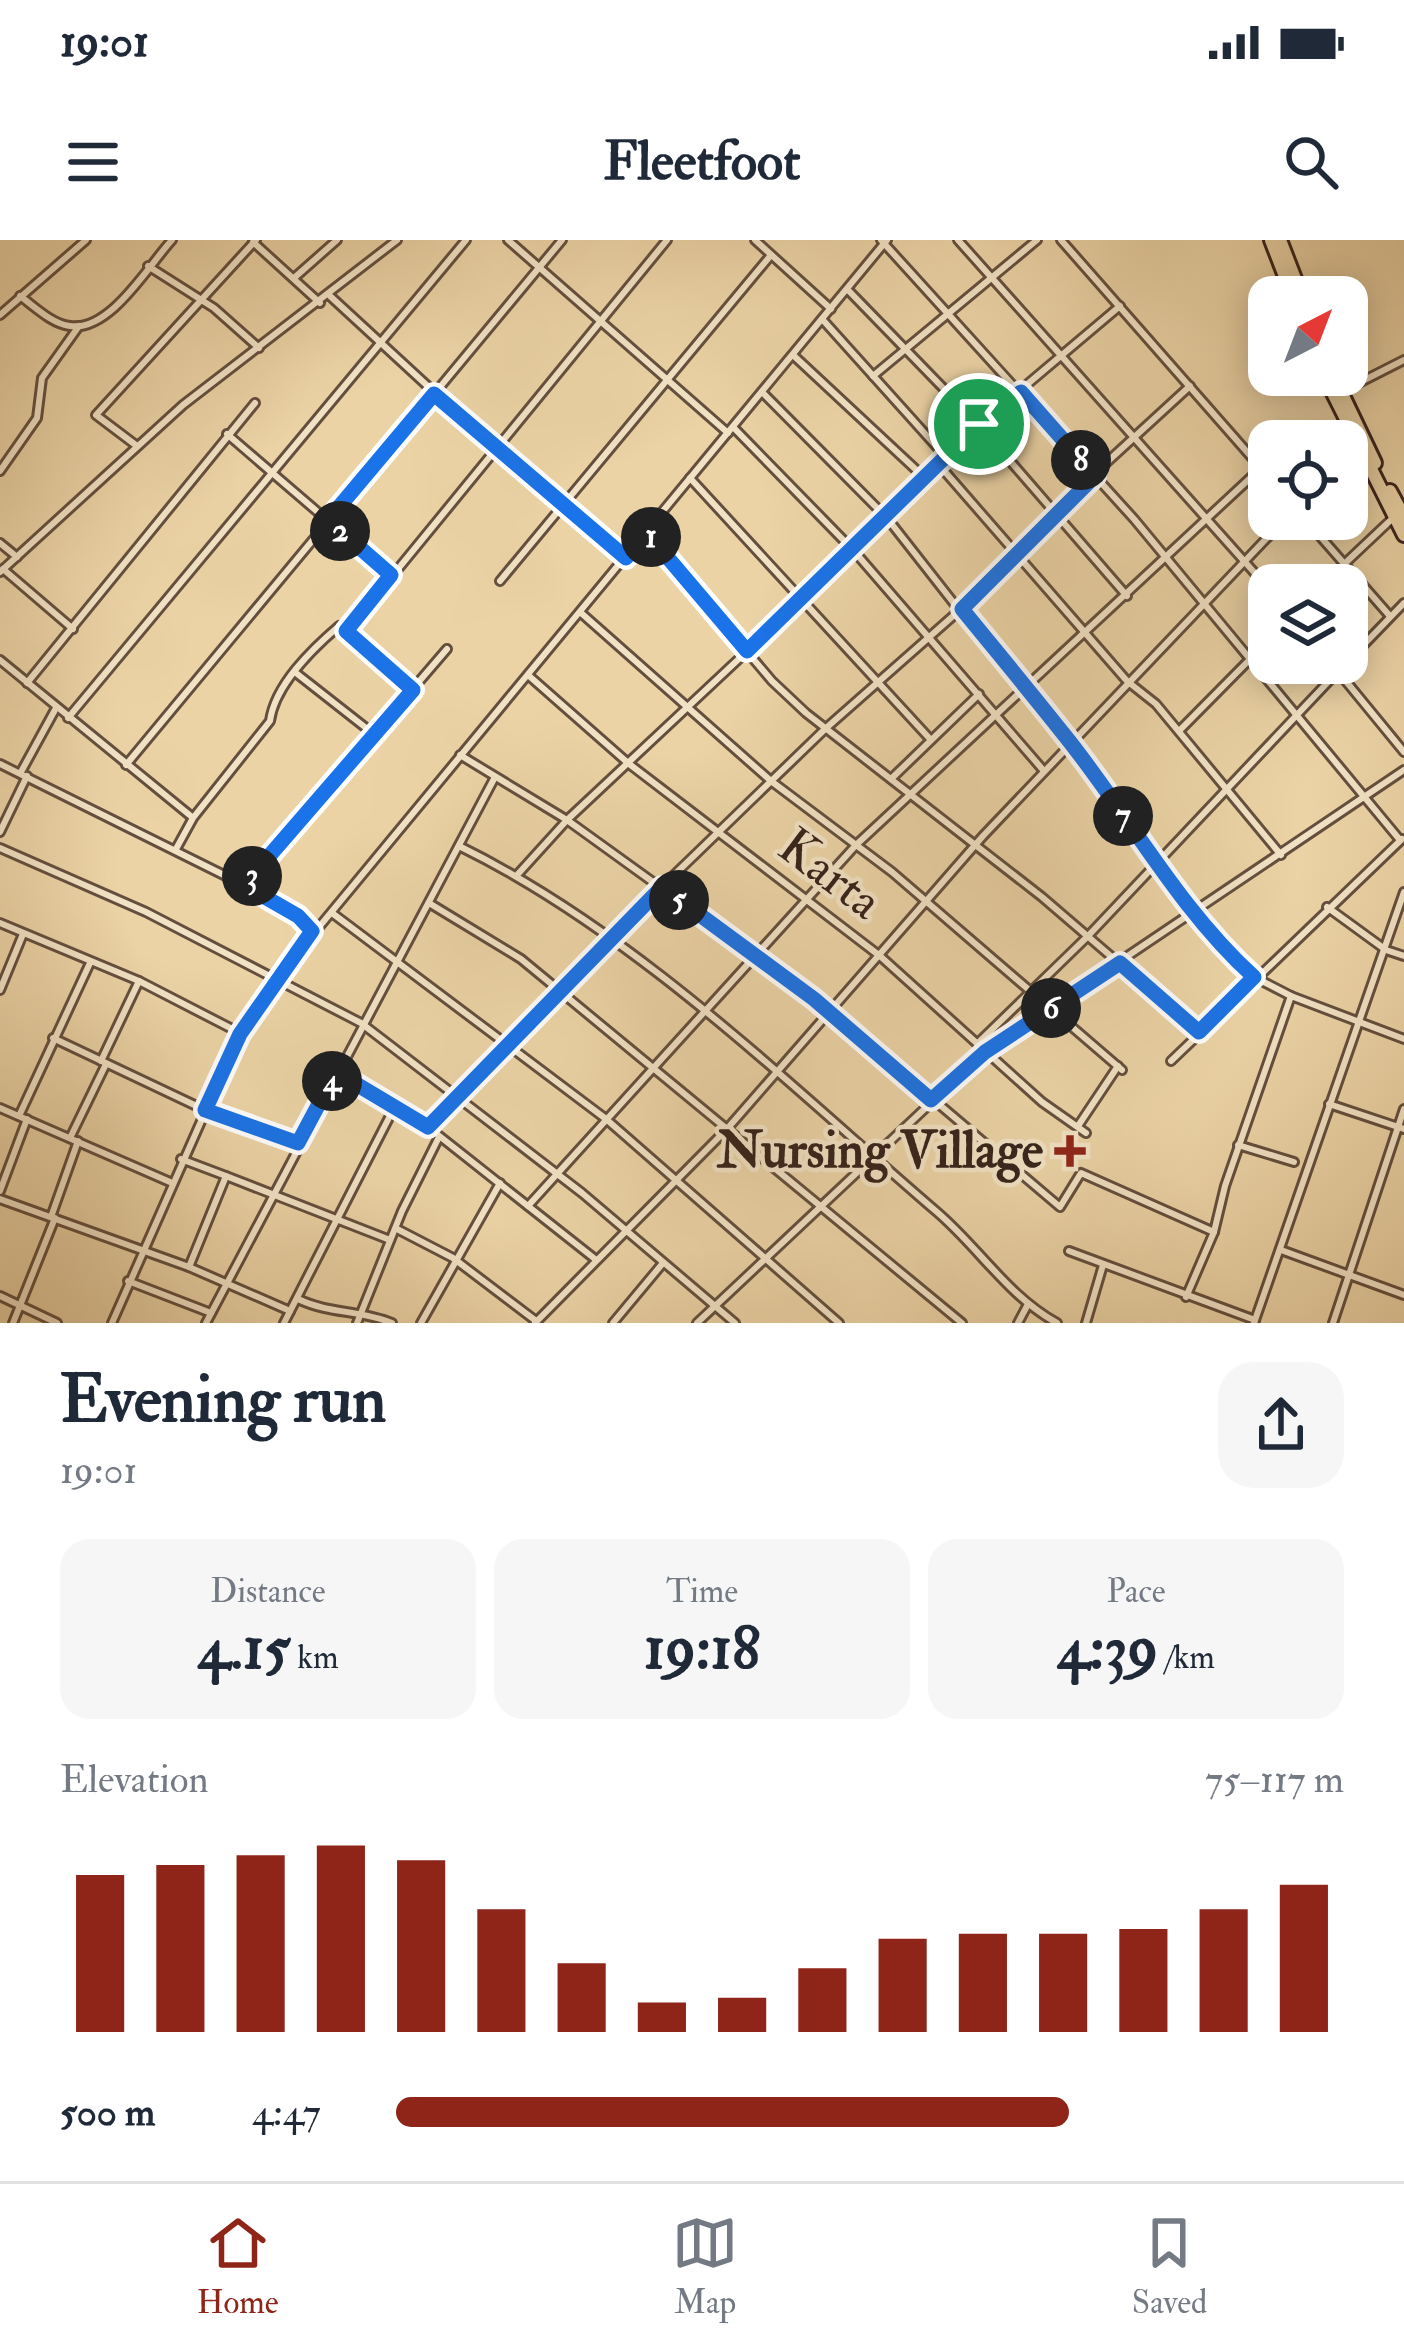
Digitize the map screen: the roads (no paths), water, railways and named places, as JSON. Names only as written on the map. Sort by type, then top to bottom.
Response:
[{"type":"highway","points":[[1271,240],[1288,276]]},
{"type":"highway","points":[[1280,240],[1291,276]]},
{"type":"highway","points":[[1368,468],[1399,517],[1404,535]]},
{"type":"street","points":[[0,314],[86,240]]},
{"type":"street","points":[[20,296],[53,320],[87,326],[120,301],[172,240]]},
{"type":"street","points":[[294,278],[337,240]]},
{"type":"street","points":[[73,629],[2,571],[137,446],[397,240]]},
{"type":"street","points":[[68,718],[466,240]]},
{"type":"street","points":[[508,240],[731,430],[854,551],[1044,771]]},
{"type":"street","points":[[126,765],[562,240]]},
{"type":"street","points":[[346,631],[667,240]]},
{"type":"street","points":[[754,240],[831,308]]},
{"type":"street","points":[[958,240],[1249,564]]},
{"type":"street","points":[[873,376],[1037,240]]},
{"type":"street","points":[[1061,240],[1248,453]]},
{"type":"street","points":[[137,446],[96,416],[254,241],[320,303]]},
{"type":"street","points":[[112,1323],[170,1182],[240,1034],[276,979],[884,241],[1248,654]]},
{"type":"street","points":[[500,581],[771,255]]},
{"type":"street","points":[[148,266],[198,298],[259,348]]},
{"type":"street","points":[[847,289],[979,424],[1126,596]]},
{"type":"street","points":[[330,296],[496,449],[626,558]]},
{"type":"street","points":[[518,874],[566,820],[854,551],[979,424],[1120,306]]},
{"type":"street","points":[[822,319],[946,457]]},
{"type":"street","points":[[0,471],[37,418],[42,378],[79,326]]},
{"type":"street","points":[[793,355],[926,479]]},
{"type":"street","points":[[1368,378],[1404,360]]},
{"type":"street","points":[[428,1127],[610,937],[825,729],[962,609],[1056,510],[1190,386]]},
{"type":"street","points":[[762,392],[887,518],[1070,743],[1194,914],[1254,977],[1404,1039]]},
{"type":"street","points":[[27,683],[255,403]]},
{"type":"street","points":[[227,434],[391,575]]},
{"type":"street","points":[[939,466],[1126,681],[1140,688],[1179,731],[1281,855]]},
{"type":"street","points":[[691,478],[932,740]]},
{"type":"street","points":[[529,1206],[856,845],[1088,635],[1248,480]]},
{"type":"street","points":[[1345,562],[1399,517]]},
{"type":"street","points":[[646,532],[747,651],[825,729],[1088,936],[1199,1032]]},
{"type":"street","points":[[396,1228],[453,1258],[536,1322],[727,1129],[975,845],[1264,540]]},
{"type":"street","points":[[1325,540],[1389,615]]},
{"type":"street","points":[[0,543],[17,557]]},
{"type":"street","points":[[1368,638],[1404,603]]},
{"type":"street","points":[[580,612],[771,781],[927,902],[1120,1068],[1078,1126]]},
{"type":"street","points":[[176,849],[193,818],[270,721],[273,701],[339,626],[413,690]]},
{"type":"street","points":[[244,885],[447,650]]},
{"type":"street","points":[[1179,731],[1248,661]]},
{"type":"street","points":[[0,675],[3,663],[193,818]]},
{"type":"street","points":[[296,673],[374,735]]},
{"type":"street","name":"Karta","points":[[528,675],[628,763],[880,956],[985,1052],[1086,1133]]},
{"type":"street","points":[[1171,1061],[1402,839],[1271,684]]},
{"type":"street","points":[[977,1044],[1088,936],[1325,684]]},
{"type":"street","points":[[1349,684],[1404,752]]},
{"type":"street","points":[[890,779],[979,694]]},
{"type":"street","points":[[0,832],[56,708]]},
{"type":"street","points":[[460,755],[566,820],[831,1012],[1060,1207],[1081,1173],[1214,1232]]},
{"type":"street","points":[[0,764],[244,885],[298,916],[312,931]]},
{"type":"street","points":[[697,1323],[985,1052],[1404,770]]},
{"type":"street","points":[[206,1323],[495,777]]},
{"type":"street","points":[[459,846],[518,874],[610,937],[777,1072],[950,1223],[1027,1306],[1057,1323]]},
{"type":"street","points":[[0,848],[146,912],[361,1024],[558,1175],[735,1323]]},
{"type":"street","points":[[1070,1251],[1255,1321],[1355,1021],[1386,950],[1404,892]]},
{"type":"street","points":[[429,903],[521,959],[962,1323]]},
{"type":"street","points":[[1327,907],[1386,950],[1404,956]]},
{"type":"street","points":[[332,914],[606,1119],[838,1323]]},
{"type":"street","points":[[0,922],[139,981],[240,1034]]},
{"type":"street","points":[[0,991],[23,934]]},
{"type":"street","points":[[90,963],[53,1038],[0,1195],[290,1311]]},
{"type":"street","points":[[13,1323],[53,1217],[74,1140],[139,981]]},
{"type":"street","points":[[1186,1297],[1214,1232],[1238,1144],[1291,996]]},
{"type":"street","points":[[53,1038],[205,1110],[298,1143]]},
{"type":"street","points":[[336,1072],[428,1127],[595,1259]]},
{"type":"street","points":[[1328,1104],[1401,1128]]},
{"type":"street","points":[[284,1323],[395,1106]]},
{"type":"street","points":[[0,1108],[170,1182]]},
{"type":"street","points":[[1333,1323],[1404,1108]]},
{"type":"street","points":[[359,1319],[438,1139]]},
{"type":"street","points":[[1238,1144],[1294,1162]]},
{"type":"street","points":[[181,1160],[391,1240]]},
{"type":"street","points":[[189,1267],[226,1176]]},
{"type":"street","points":[[422,1323],[453,1258],[500,1183]]},
{"type":"street","points":[[1281,1250],[1404,1295]]},
{"type":"street","points":[[613,1323],[663,1263]]},
{"type":"street","points":[[1086,1323],[1103,1264]]},
{"type":"street","points":[[128,1281],[211,1313]]},
{"type":"street","points":[[0,1296],[57,1323]]},
{"type":"street","points":[[297,1298],[333,1313],[392,1323]]},
{"type":"street","points":[[1018,1323],[1027,1306]]},
{"type":"place","name":"Nursing Village","points":[[1070,1151]]}]
